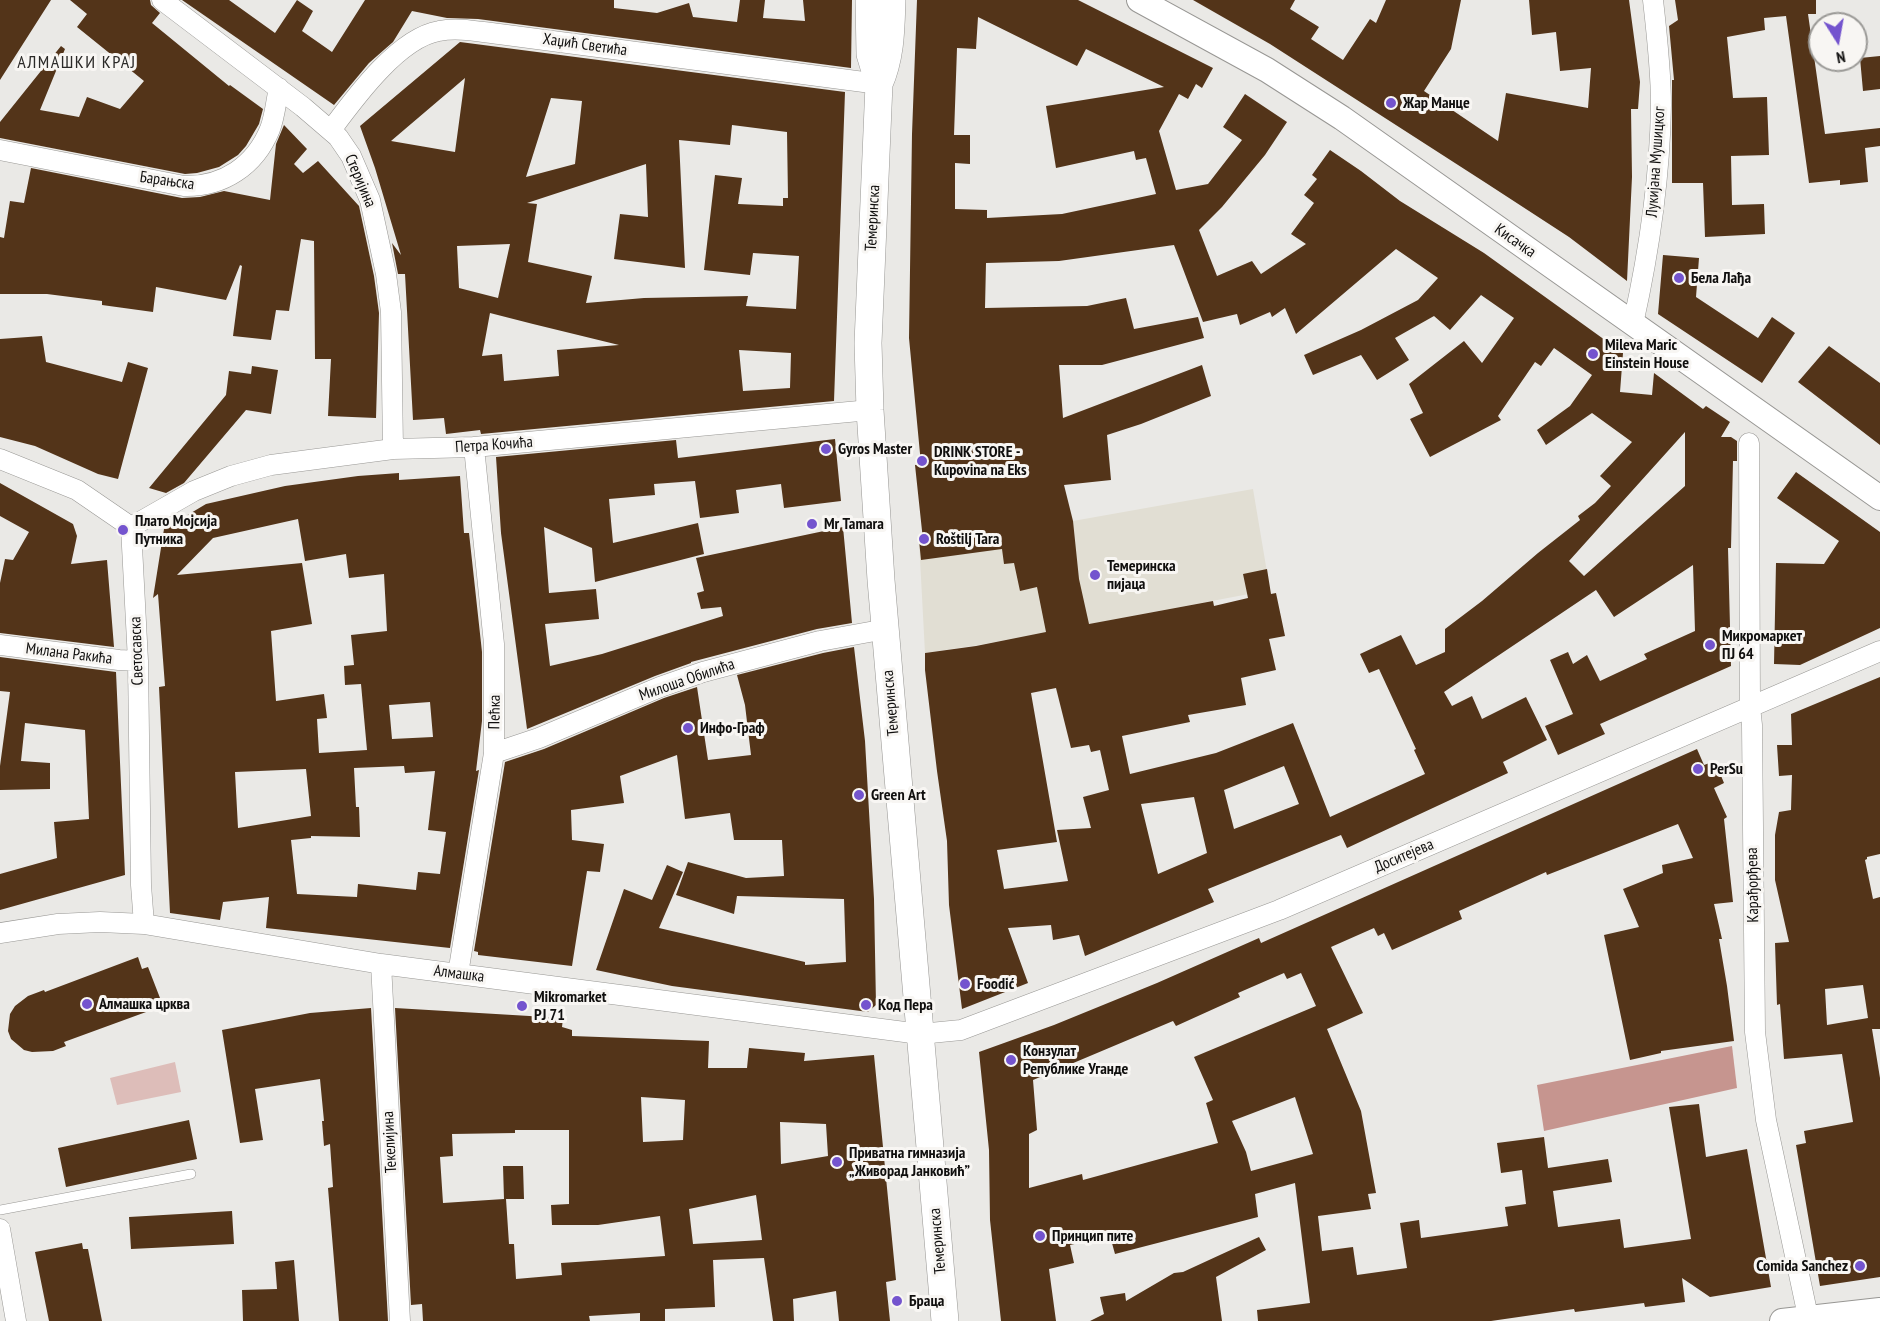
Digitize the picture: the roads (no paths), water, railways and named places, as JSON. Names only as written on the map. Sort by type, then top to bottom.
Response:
[{"type":"main road","name":"Темеринска","points":[[869,0],[870,54],[879,84],[868,332],[870,410],[886,629],[945,1321]]},
{"type":"main road","name":"Темеринска","points":[[879,84],[886,69],[890,48],[892,0]]},
{"type":"street","name":"Стеријина","points":[[162,0],[331,130],[351,156],[370,200],[386,274],[391,312],[393,449]]},
{"type":"street","name":"Кисачка","points":[[1139,0],[1268,70],[1342,118],[1880,498]]},
{"type":"street","name":"Лукијана Мушицког","points":[[1633,324],[1647,255],[1656,183],[1661,104],[1653,0]]},
{"type":"street","name":"Хаџић Светића","points":[[331,130],[387,61],[416,39],[438,31],[467,30],[879,84]]},
{"type":"street","name":"Барањска","points":[[0,150],[184,186],[216,183],[232,176],[252,157],[270,128],[279,88]]},
{"type":"street","name":"Петра Кочића","points":[[131,526],[194,491],[231,476],[271,465],[393,449],[474,447],[870,410]]},
{"type":"street","name":"Карађорђева","points":[[1749,443],[1755,1032],[1766,1120],[1809,1320]]},
{"type":"street","name":"Пећка","points":[[458,974],[494,753],[494,644],[474,447]]},
{"type":"street","points":[[0,459],[77,490],[131,526]]},
{"type":"street","name":"Светосавска","points":[[131,526],[138,661],[141,885],[144,924]]},
{"type":"street","name":"Милоша Обилића","points":[[494,753],[538,738],[703,672],[820,641],[886,629]]},
{"type":"street","name":"Милана Ракића","points":[[0,645],[138,661]]},
{"type":"street","name":"Доситејева","points":[[920,1034],[961,1030],[1279,910],[1880,651]]},
{"type":"street","name":"Алмашка","points":[[0,933],[58,924],[144,924],[381,964],[920,1034]]},
{"type":"street","name":"Текелијина","points":[[381,964],[400,1321]]},
{"type":"street","points":[[0,1229],[16,1321]]},
{"type":"street","points":[[1782,1321],[1809,1320],[1880,1310]]},
{"type":"lane","points":[[0,1210],[191,1174]]},
{"type":"place","name":"Жар Манце","points":[[1391,103]]},
{"type":"place","name":"Бела Лађа","points":[[1679,278]]},
{"type":"place","name":"Mileva Maric Einstein House","points":[[1593,354]]},
{"type":"place","name":"Gyros Master","points":[[826,449]]},
{"type":"place","name":"DRINK STORE - Kupovina na Eks","points":[[922,461]]},
{"type":"place","name":"Mr Tamara","points":[[812,524]]},
{"type":"place","name":"Плато Мојсија Путника","points":[[123,530]]},
{"type":"place","name":"Roštilj Tara","points":[[924,539]]},
{"type":"place","name":"Темеринска пијаца","points":[[1095,575]]},
{"type":"place","name":"Микромаркет ПЈ 64","points":[[1710,645]]},
{"type":"place","name":"Инфо-Граф","points":[[688,728]]},
{"type":"place","name":"PerSu","points":[[1698,769]]},
{"type":"place","name":"Green Art","points":[[859,795]]},
{"type":"place","name":"Foodić","points":[[965,984]]},
{"type":"place","name":"Алмашка црква","points":[[87,1004]]},
{"type":"place","name":"Код Пера","points":[[866,1005]]},
{"type":"place","name":"Mikromarket PJ 71","points":[[522,1006]]},
{"type":"place","name":"Конзулат Републике Уганде","points":[[1011,1060]]},
{"type":"place","name":"Приватна гимназија „Живорад Јанковић”","points":[[837,1162]]},
{"type":"place","name":"Принцип пите","points":[[1040,1236]]},
{"type":"place","name":"Comida Sanchez","points":[[1860,1266]]},
{"type":"place","name":"Браца","points":[[897,1301]]},
{"type":"district","name":"АЛМАШКИ КРАЈ","points":[[77,63]]}]
